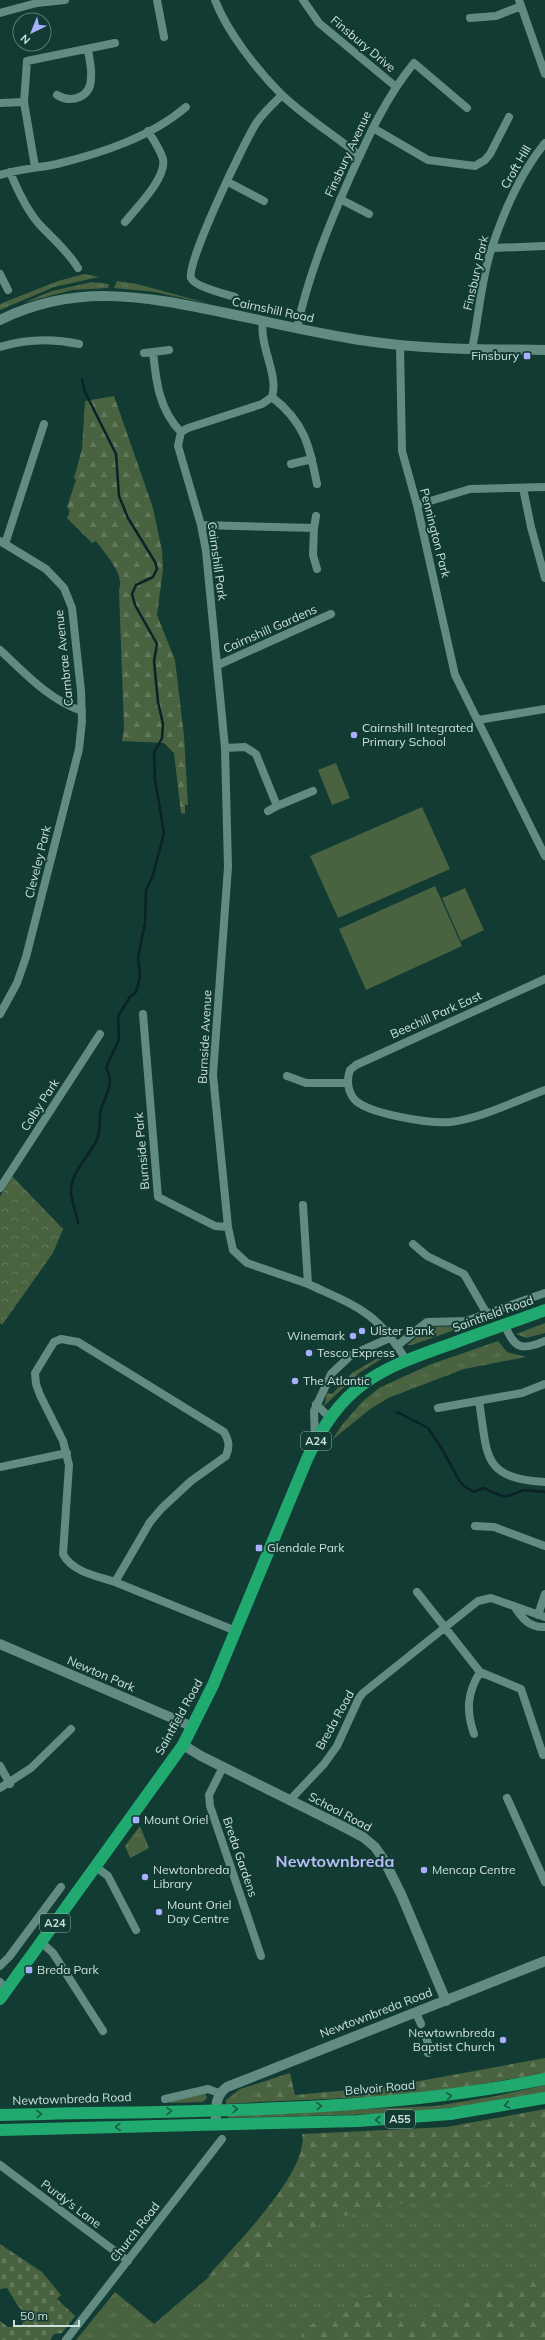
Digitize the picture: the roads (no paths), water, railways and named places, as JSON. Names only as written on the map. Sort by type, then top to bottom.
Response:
[{"type":"highway","name":"Saintfield Road","points":[[1,1993],[41,1942],[96,1866],[182,1745],[193,1727],[213,1685],[315,1442],[330,1418],[343,1402],[366,1381],[406,1360],[545,1310]]},
{"type":"highway","name":"Belvoir Road","points":[[216,2110],[397,2102],[454,2095],[545,2079]]},
{"type":"highway","name":"A55","points":[[0,2130],[216,2125],[412,2118],[502,2106],[545,2098]]},
{"type":"highway","name":"Newtownbreda Road","points":[[0,2115],[216,2110]]},
{"type":"street","points":[[0,13],[37,3],[65,0]]},
{"type":"street","points":[[157,0],[164,37]]},
{"type":"street","points":[[215,0],[220,12],[243,48],[282,95],[360,156]]},
{"type":"street","name":"Finsbury Drive","points":[[303,0],[319,23],[395,86]]},
{"type":"street","points":[[470,18],[496,16],[520,3],[545,74]]},
{"type":"street","points":[[35,167],[24,102],[28,61],[115,43]]},
{"type":"street","points":[[57,95],[70,101],[77,99],[87,90],[92,76],[88,49]]},
{"type":"street","name":"Finsbury Avenue","points":[[297,328],[307,290],[340,199],[373,128],[395,86],[414,63],[467,108]]},
{"type":"street","points":[[235,297],[197,284],[191,276],[190,271],[199,245],[247,138],[258,121],[282,95]]},
{"type":"street","points":[[0,103],[24,102]]},
{"type":"street","points":[[0,175],[80,158],[121,144],[173,117],[186,106]]},
{"type":"street","points":[[373,128],[428,160],[475,166],[485,160],[490,154],[509,117]]},
{"type":"street","points":[[125,222],[155,185],[161,171],[163,160],[148,131]]},
{"type":"street","name":"Croft Hill","points":[[509,204],[531,163],[545,143]]},
{"type":"street","points":[[10,172],[18,191],[38,223],[72,259],[78,268]]},
{"type":"street","points":[[228,182],[264,201]]},
{"type":"street","points":[[340,199],[369,214]]},
{"type":"street","name":"Finsbury Park","points":[[472,349],[492,248],[509,204]]},
{"type":"street","points":[[492,248],[545,246]]},
{"type":"street","points":[[0,274],[8,290]]},
{"type":"street","name":"Cairnshill Road","points":[[0,320],[28,308],[48,302],[83,296],[115,295],[166,300],[297,328],[400,346],[545,350]]},
{"type":"street","points":[[153,352],[156,381],[162,401],[167,414],[181,432],[262,404],[272,397],[274,382],[262,337],[263,321]]},
{"type":"street","points":[[0,347],[33,340],[56,340],[79,344]]},
{"type":"street","name":"Pennington Park","points":[[400,346],[402,451],[417,505],[452,663],[456,676],[545,856]]},
{"type":"street","points":[[144,353],[169,350]]},
{"type":"street","points":[[272,397],[293,418],[305,435],[317,484]]},
{"type":"street","points":[[3,543],[44,424]]},
{"type":"street","name":"Cairnshill Park","points":[[181,432],[178,446],[201,525],[218,665],[225,748],[228,872]]},
{"type":"street","points":[[290,464],[312,459]]},
{"type":"street","points":[[417,505],[470,489],[545,487]]},
{"type":"street","points":[[523,488],[531,527],[545,578]]},
{"type":"street","points":[[316,516],[314,528],[314,555],[317,569]]},
{"type":"street","points":[[201,525],[314,528]]},
{"type":"street","name":"Carnbrae Avenue","points":[[3,543],[46,569],[57,579],[69,598],[74,620],[82,711]]},
{"type":"street","name":"Cairnshill Gardens","points":[[218,665],[331,614]]},
{"type":"street","points":[[0,650],[62,704],[82,711]]},
{"type":"street","points":[[478,720],[545,709]]},
{"type":"street","name":"Cleveley Park","points":[[0,1014],[14,988],[26,957],[78,754],[82,711]]},
{"type":"street","points":[[225,748],[245,747],[256,754],[277,806]]},
{"type":"street","points":[[268,811],[313,791]]},
{"type":"street","name":"Burnside Avenue","points":[[228,872],[213,1074],[228,1227]]},
{"type":"street","name":"Beechill Park East","points":[[348,1083],[350,1070],[356,1065],[545,979]]},
{"type":"street","name":"Burnside Park","points":[[144,1014],[158,1197],[215,1226],[228,1227]]},
{"type":"street","name":"Colby Park","points":[[0,1188],[100,1034]]},
{"type":"street","points":[[287,1076],[306,1082],[348,1083],[350,1093],[357,1101],[369,1108],[427,1122],[450,1122],[545,1090]]},
{"type":"street","points":[[303,1205],[308,1284]]},
{"type":"street","points":[[228,1227],[234,1250],[247,1263],[308,1284],[366,1312],[378,1321],[392,1337],[406,1360]]},
{"type":"street","points":[[413,1244],[427,1256],[464,1274],[487,1314]]},
{"type":"street","name":"Saintfield Road","points":[[398,1345],[427,1322],[466,1321],[545,1293]]},
{"type":"street","points":[[505,1325],[512,1341],[518,1347],[525,1348],[545,1341]]},
{"type":"street","name":"Saintfield Road","points":[[315,1442],[316,1425],[314,1411],[331,1374],[343,1360],[392,1337]]},
{"type":"street","points":[[115,1582],[150,1522],[177,1493],[226,1456],[229,1449],[229,1441],[224,1432],[78,1342],[61,1339],[54,1342],[35,1373],[36,1384],[63,1441],[67,1453],[69,1465],[63,1554],[67,1562],[76,1569],[115,1582],[236,1631]]},
{"type":"street","points":[[438,1408],[522,1393],[545,1384]]},
{"type":"street","points":[[479,1401],[488,1451],[492,1462],[499,1471],[518,1480],[545,1482]]},
{"type":"street","points":[[316,1404],[330,1418]]},
{"type":"street","points":[[0,1467],[67,1453]]},
{"type":"street","points":[[475,1526],[494,1527],[545,1546]]},
{"type":"street","points":[[417,1592],[480,1672],[521,1689],[543,1755]]},
{"type":"street","points":[[541,1616],[545,1594]]},
{"type":"street","name":"Breda Road","points":[[290,1800],[324,1764],[337,1746],[359,1698],[478,1601],[486,1598],[541,1616]]},
{"type":"street","points":[[514,1606],[526,1622],[538,1627],[545,1627]]},
{"type":"street","name":"Newton Park","points":[[0,1644],[193,1727]]},
{"type":"street","points":[[474,1734],[470,1722],[468,1702],[469,1693],[480,1672]]},
{"type":"street","points":[[0,1788],[10,1784],[31,1768],[72,1729]]},
{"type":"street","name":"School Road","points":[[182,1745],[363,1837],[376,1847],[401,1894],[446,2001]]},
{"type":"street","points":[[0,1766],[10,1784]]},
{"type":"street","name":"Breda Gardens","points":[[223,1767],[209,1795],[210,1806],[261,1956]]},
{"type":"street","points":[[507,1798],[545,1882]]},
{"type":"street","points":[[96,1866],[108,1876],[136,1930]]},
{"type":"street","points":[[0,1966],[10,1957],[61,1886]]},
{"type":"street","points":[[41,1942],[53,1953],[103,2031]]},
{"type":"street","name":"Newtownbreda Road","points":[[219,2093],[234,2083],[416,2013],[545,1961]]},
{"type":"street","points":[[416,2013],[421,2024]]},
{"type":"street","points":[[425,2034],[429,2047],[428,2053]]},
{"type":"street","points":[[166,2099],[208,2089],[219,2093],[216,2110],[216,2125]]},
{"type":"street","name":"Church Road","points":[[66,2340],[222,2139]]},
{"type":"street","name":"Purdy's Lane","points":[[0,2165],[128,2261]]},
{"type":"waterway","points":[[78,1223],[72,1197],[72,1183],[74,1176],[97,1139],[101,1109],[110,1084],[109,1073],[106,1068],[119,1039],[118,1016],[130,997],[136,992],[140,977],[138,957],[145,923],[146,890],[153,875],[164,833],[155,779],[154,753],[162,738],[163,724],[158,702],[154,661],[157,644],[135,605],[132,594],[136,585],[153,577],[157,569],[155,562],[128,518],[119,496],[116,454],[85,392],[82,379]]},
{"type":"waterway","points":[[397,1412],[428,1428],[442,1449],[459,1480],[464,1486],[474,1492],[483,1488],[502,1496],[508,1496],[524,1490],[545,1492]]},
{"type":"place","name":"Finsbury","points":[[527,356]]},
{"type":"place","name":"Cairnshill Integrated Primary School","points":[[354,735]]},
{"type":"place","name":"Ulster Bank","points":[[362,1331]]},
{"type":"place","name":"Winemark","points":[[353,1336]]},
{"type":"place","name":"Tesco Express","points":[[309,1353]]},
{"type":"place","name":"The Atlantic","points":[[295,1381]]},
{"type":"place","name":"Glendale Park","points":[[259,1548]]},
{"type":"place","name":"Mount Oriel","points":[[136,1820]]},
{"type":"place","name":"Mencap Centre","points":[[424,1870]]},
{"type":"place","name":"Newtonbreda Library","points":[[145,1877]]},
{"type":"place","name":"Mount Oriel Day Centre","points":[[159,1912]]},
{"type":"place","name":"Breda Park","points":[[29,1970]]},
{"type":"place","name":"Newtownbreda Baptist Church","points":[[503,2040]]},
{"type":"district","name":"Newtownbreda","points":[[335,1861]]}]
